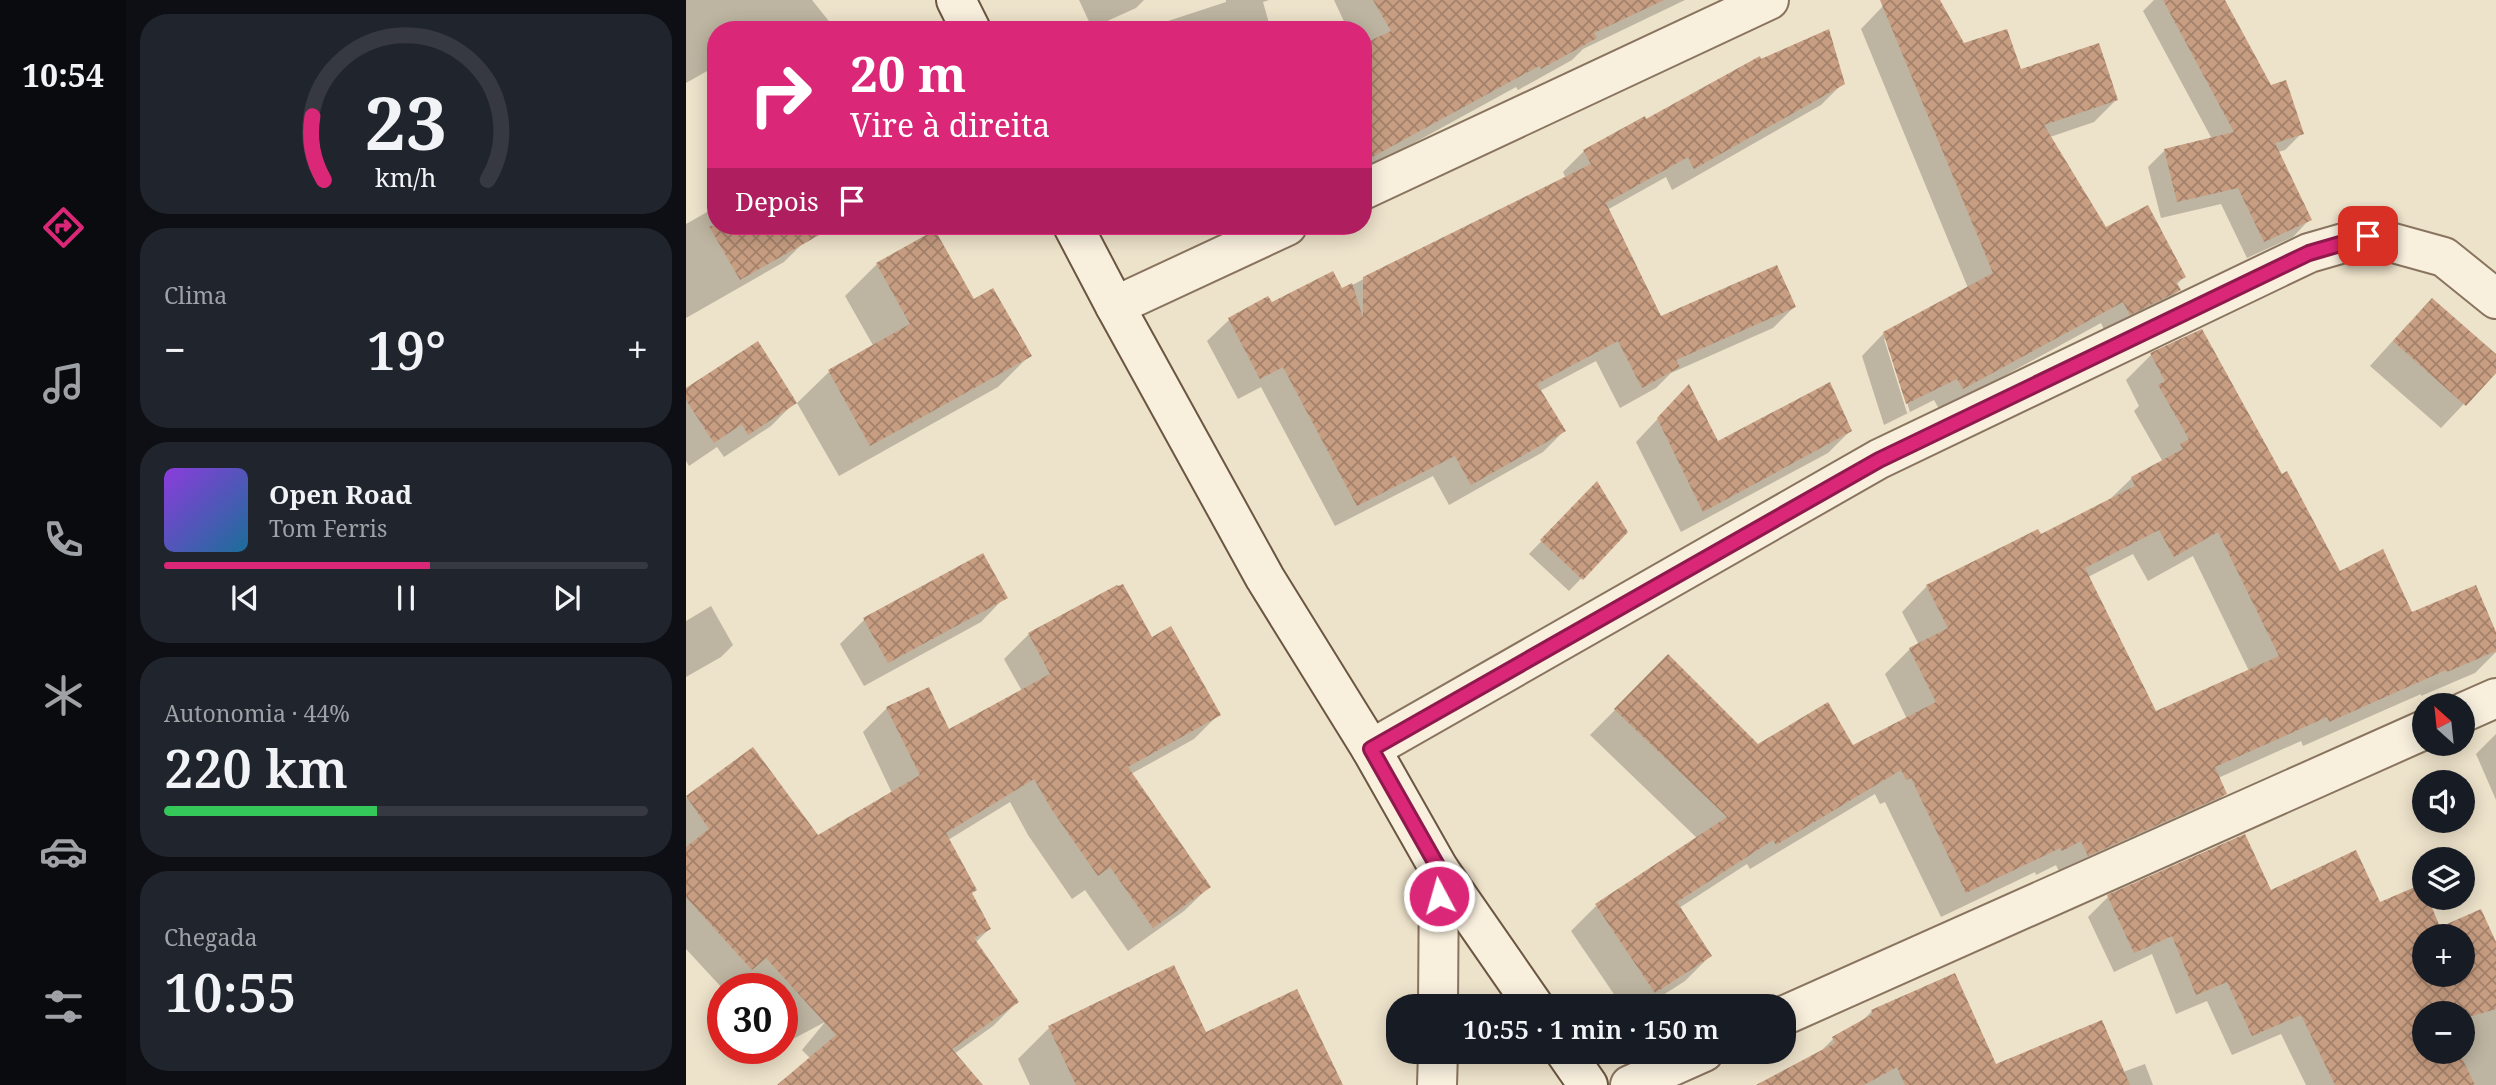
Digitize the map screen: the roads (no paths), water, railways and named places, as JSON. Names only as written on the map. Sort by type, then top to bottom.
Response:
[{"type":"street","points":[[956,0],[966,21]]},
{"type":"street","points":[[1372,186],[1769,0]]},
{"type":"street","points":[[1078,235],[1265,578],[1371,749],[1439,869],[1526,994]]},
{"type":"street","points":[[1115,306],[1268,235]]},
{"type":"street","points":[[1371,749],[1879,460],[2309,253],[2368,236],[2445,257],[2496,299]]},
{"type":"street","points":[[2475,707],[2496,698]]},
{"type":"street","points":[[1796,1010],[2412,735]]},
{"type":"street","points":[[1438,994],[1439,869]]},
{"type":"street","points":[[1437,1085],[1438,1064]]},
{"type":"street","points":[[1573,1064],[1588,1085]]},
{"type":"street","points":[[1630,1085],[1677,1064]]}]
